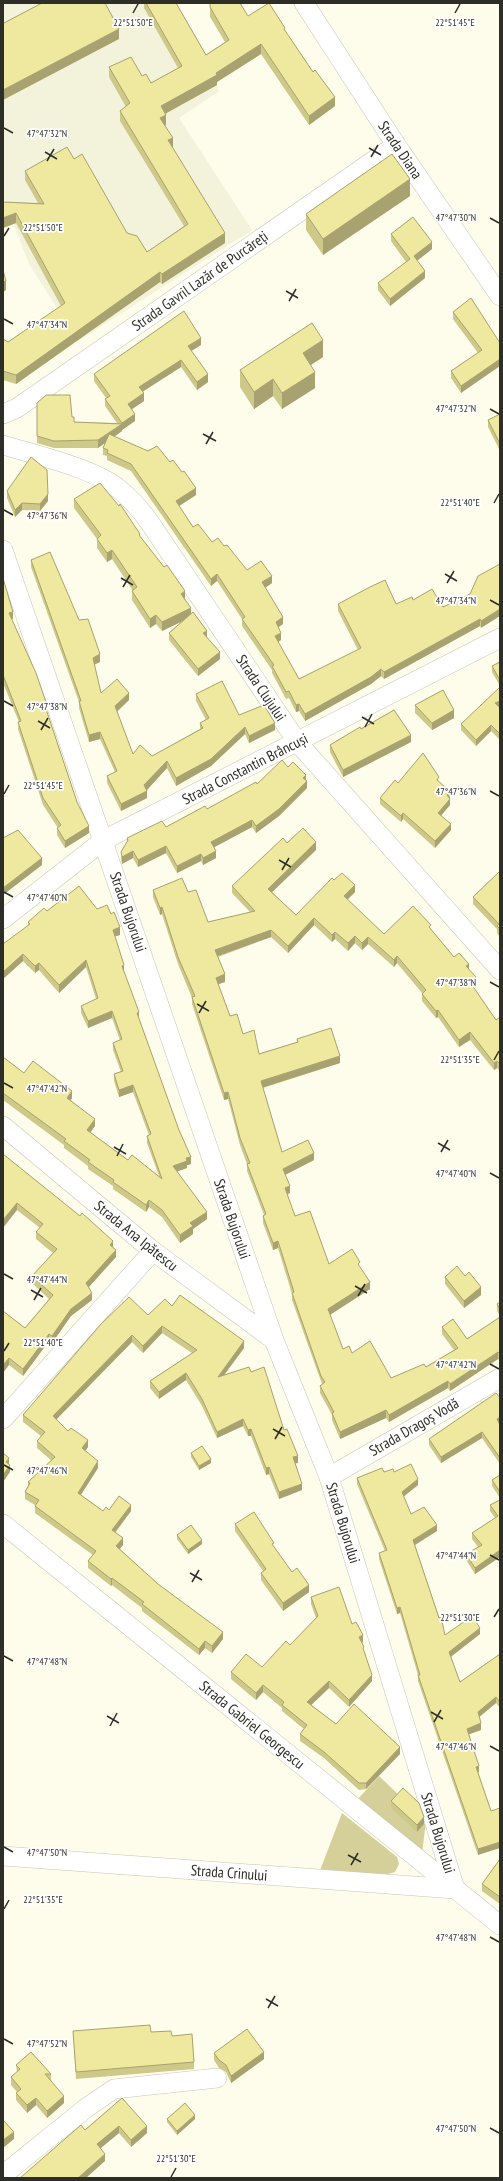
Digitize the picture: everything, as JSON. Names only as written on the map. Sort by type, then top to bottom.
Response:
[{"type":"street","name":"Strada Diana","points":[[304,3],[396,145],[500,296]]},
{"type":"street","name":"Strada Gavril Lazăr de Purcăreți","points":[[3,414],[17,408],[396,145]]},
{"type":"street","name":"Strada Clujului","points":[[3,445],[89,472],[118,488],[134,501],[298,743],[500,970]]},
{"type":"street","name":"Strada Bujorului","points":[[3,550],[104,840],[274,1340],[328,1477],[455,1889]]},
{"type":"street","name":"Strada Constantin Brâncuși","points":[[3,919],[104,840],[298,743],[500,638]]},
{"type":"street","name":"Strada Ana Ipătescu","points":[[3,1126],[153,1251],[274,1340]]},
{"type":"street","points":[[3,1419],[153,1251]]},
{"type":"street","name":"Strada Dragoș Vodă","points":[[328,1477],[500,1378]]},
{"type":"street","name":"Strada Gabriel Georgescu","points":[[3,1524],[500,1926]]},
{"type":"street","name":"Strada Crinului","points":[[3,1856],[455,1889]]},
{"type":"street","points":[[3,2175],[86,2108],[114,2089],[217,2078]]},
{"type":"shaded area","points":[[3,3],[177,3],[219,91],[179,118],[252,230],[78,341],[29,264],[3,196]]},
{"type":"shaded area","points":[[379,1776],[401,1797],[417,1832],[426,1822],[422,1853],[356,1801]]},
{"type":"shaded area","points":[[342,1813],[397,1857],[399,1864],[395,1872],[385,1875],[319,1873]]},
{"type":"building","points":[[42,3],[105,3],[119,29],[3,90],[3,22],[4,23]]},
{"type":"building","points":[[146,3],[176,3],[206,55],[229,40],[210,7],[210,3],[240,3],[248,16],[269,3],[285,28],[284,29],[313,72],[315,70],[335,97],[309,116],[261,44],[216,73],[217,75],[161,106],[166,115],[160,118],[173,138],[168,140],[225,233],[162,274],[160,272],[16,375],[3,371],[3,339],[8,342],[65,303],[16,213],[3,218],[3,202],[44,204],[25,171],[67,147],[74,159],[82,154],[127,233],[137,236],[147,252],[188,224],[120,111],[130,103],[109,67],[131,57],[142,76],[146,74],[151,83],[182,66]]},
{"type":"building","points":[[392,154],[410,179],[323,239],[306,214]]},
{"type":"building","points":[[413,217],[432,242],[414,256],[425,271],[390,299],[378,283],[410,259],[391,234]]},
{"type":"building","points":[[3,270],[6,281],[3,282]]},
{"type":"building","points":[[471,298],[500,343],[500,359],[461,386],[451,371],[482,350],[453,312]]},
{"type":"building","points":[[184,311],[201,338],[188,346],[208,374],[197,382],[181,360],[139,387],[144,393],[128,404],[135,414],[122,423],[105,399],[110,396],[94,374]]},
{"type":"building","points":[[312,323],[323,340],[303,353],[315,372],[282,393],[273,379],[254,392],[240,370]]},
{"type":"building","points":[[46,395],[70,395],[72,417],[74,417],[74,422],[122,424],[98,440],[54,441],[37,436],[37,403]]},
{"type":"building","points":[[500,414],[500,444],[488,420]]},
{"type":"building","points":[[109,434],[148,451],[157,446],[170,462],[173,460],[182,472],[184,471],[196,488],[176,501],[193,527],[198,524],[212,542],[218,538],[224,546],[227,545],[247,570],[261,561],[272,576],[262,582],[283,617],[276,622],[281,633],[275,636],[299,679],[361,648],[338,604],[385,580],[396,604],[412,597],[413,600],[432,589],[443,607],[470,594],[478,576],[500,564],[500,609],[481,621],[480,619],[384,672],[381,669],[371,677],[305,714],[299,704],[296,705],[289,691],[286,692],[272,666],[274,665],[242,619],[245,617],[217,574],[211,579],[131,464],[107,453],[108,450],[103,448]]},
{"type":"building","points":[[31,457],[47,470],[48,494],[40,504],[22,503],[15,510],[7,491]]},
{"type":"building","points":[[100,483],[119,506],[120,504],[140,534],[139,535],[164,567],[167,565],[185,591],[181,594],[191,608],[162,622],[156,615],[150,619],[132,591],[137,587],[112,550],[107,553],[97,539],[101,535],[74,499]]},
{"type":"building","points":[[50,552],[79,620],[88,619],[100,654],[93,658],[101,693],[117,679],[129,693],[115,706],[133,754],[140,745],[152,756],[203,728],[200,723],[209,718],[196,694],[222,681],[239,715],[264,705],[275,723],[249,736],[245,727],[211,759],[176,778],[167,761],[144,785],[147,791],[121,804],[107,776],[117,771],[100,732],[89,735],[79,701],[81,701],[31,560]]},
{"type":"building","points":[[3,578],[13,612],[9,613],[36,673],[46,702],[44,703],[77,802],[89,826],[65,841],[57,828],[61,825],[43,798],[18,722],[21,721],[3,675]]},
{"type":"building","points":[[193,612],[207,631],[203,633],[220,652],[198,669],[169,633]]},
{"type":"building","points":[[500,662],[500,680],[492,666]]},
{"type":"building","points":[[500,687],[500,701],[495,703],[500,708],[500,734],[491,725],[476,740],[461,724]]},
{"type":"building","points":[[443,690],[454,710],[432,723],[415,705]]},
{"type":"building","points":[[394,710],[411,735],[343,770],[330,745],[360,727],[361,729]]},
{"type":"building","points":[[423,753],[439,777],[437,780],[450,791],[447,795],[450,799],[438,813],[451,824],[435,841],[403,813],[401,816],[380,798],[395,780],[398,783]]},
{"type":"building","points":[[282,760],[288,767],[293,762],[306,775],[303,778],[307,781],[279,809],[256,826],[252,820],[211,842],[216,851],[203,858],[201,854],[177,866],[166,846],[138,860],[133,851],[122,857],[121,852],[128,840],[127,838],[162,821],[166,827],[205,806],[207,809],[256,782],[257,784]]},
{"type":"building","points":[[303,828],[316,842],[268,889],[296,915],[332,878],[334,880],[342,873],[355,885],[344,896],[384,934],[413,906],[431,925],[429,927],[454,957],[459,953],[469,964],[466,966],[476,977],[470,982],[496,1020],[500,1017],[500,1064],[497,1061],[494,1063],[470,1032],[459,1040],[438,1010],[436,1011],[422,994],[426,990],[397,956],[394,960],[368,937],[362,943],[355,936],[348,943],[335,932],[332,935],[314,918],[288,946],[271,930],[215,950],[225,974],[216,978],[230,1016],[237,1014],[243,1034],[254,1030],[259,1054],[298,1042],[297,1039],[331,1028],[340,1056],[261,1081],[282,1152],[308,1140],[314,1153],[283,1169],[290,1186],[285,1188],[295,1216],[310,1211],[329,1264],[352,1249],[360,1262],[358,1264],[370,1282],[328,1309],[343,1349],[349,1346],[352,1353],[370,1341],[391,1378],[424,1364],[426,1367],[458,1348],[442,1327],[453,1319],[467,1339],[500,1317],[500,1354],[498,1352],[450,1384],[448,1381],[389,1415],[386,1410],[340,1432],[332,1413],[334,1412],[320,1386],[325,1382],[321,1376],[292,1293],[294,1292],[278,1241],[273,1243],[263,1216],[266,1214],[247,1164],[250,1163],[240,1138],[228,1092],[224,1093],[192,997],[195,996],[178,957],[162,907],[160,908],[153,890],[182,878],[188,892],[196,890],[208,922],[255,911],[232,886],[283,838],[287,843]]},
{"type":"building","points":[[18,830],[42,858],[3,888],[3,838]]},
{"type":"building","points":[[500,871],[500,929],[497,926],[499,924],[473,897]]},
{"type":"building","points":[[79,886],[97,909],[107,905],[111,914],[114,912],[120,927],[113,930],[124,965],[122,966],[139,1012],[137,1013],[179,1130],[191,1157],[186,1158],[187,1161],[173,1166],[207,1212],[190,1223],[193,1226],[180,1235],[162,1210],[149,1200],[146,1205],[113,1182],[114,1180],[88,1162],[90,1160],[64,1141],[66,1139],[3,1093],[3,1057],[24,1073],[33,1061],[72,1091],[67,1098],[95,1119],[87,1130],[128,1160],[132,1155],[162,1179],[147,1136],[151,1134],[133,1085],[119,1090],[114,1074],[123,1071],[113,1043],[122,1039],[112,1011],[88,1021],[81,1006],[98,998],[86,960],[59,985],[39,963],[35,966],[23,954],[3,972],[3,944],[30,924],[28,922],[44,908],[47,911]]},
{"type":"building","points":[[3,1154],[80,1216],[82,1213],[113,1241],[110,1245],[116,1250],[86,1283],[92,1293],[71,1309],[52,1336],[49,1334],[23,1369],[9,1358],[3,1365],[3,1311],[25,1328],[53,1295],[32,1276],[57,1249],[36,1232],[43,1224],[17,1203],[3,1220]]},
{"type":"building","points":[[457,1266],[465,1276],[469,1272],[481,1287],[464,1301],[445,1277]]},
{"type":"building","points":[[180,1295],[244,1341],[218,1377],[249,1367],[251,1372],[264,1367],[284,1430],[287,1429],[298,1456],[293,1457],[302,1484],[279,1492],[269,1467],[266,1468],[251,1429],[248,1430],[243,1419],[217,1432],[202,1399],[186,1373],[159,1392],[150,1381],[197,1350],[162,1326],[143,1346],[132,1335],[53,1416],[68,1431],[71,1428],[88,1440],[82,1448],[98,1461],[78,1493],[103,1511],[106,1507],[109,1510],[119,1496],[131,1505],[112,1530],[123,1538],[116,1546],[158,1584],[223,1632],[212,1646],[205,1641],[199,1649],[142,1604],[144,1602],[88,1561],[96,1551],[35,1506],[39,1500],[25,1492],[30,1483],[28,1482],[55,1457],[37,1441],[45,1432],[23,1415],[101,1324],[129,1297],[148,1315],[165,1299],[172,1306]]},
{"type":"building","points":[[500,1302],[500,1309],[497,1304]]},
{"type":"building","points":[[496,1393],[500,1398],[500,1417],[497,1419],[500,1425],[500,1458],[482,1432],[441,1457],[429,1439]]},
{"type":"building","points":[[202,1446],[211,1459],[199,1466],[191,1453]]},
{"type":"building","points":[[3,1453],[9,1458],[6,1462],[10,1465],[3,1475]]},
{"type":"building","points":[[411,1464],[418,1479],[402,1492],[411,1514],[424,1507],[437,1525],[413,1540],[439,1618],[441,1617],[445,1635],[472,1616],[480,1628],[449,1652],[460,1682],[500,1654],[500,1702],[496,1697],[478,1712],[481,1723],[467,1729],[479,1766],[476,1767],[491,1811],[500,1808],[500,1842],[478,1849],[418,1675],[420,1675],[400,1607],[397,1608],[379,1553],[387,1550],[357,1478],[382,1468],[384,1472],[393,1469],[394,1472]]},
{"type":"building","points":[[500,1475],[500,1492],[492,1480]]},
{"type":"building","points":[[500,1500],[500,1550],[475,1568],[466,1554],[482,1545],[472,1533],[498,1516],[490,1505]]},
{"type":"building","points":[[254,1512],[274,1543],[272,1544],[292,1572],[297,1568],[309,1585],[283,1603],[261,1573],[266,1569],[235,1524]]},
{"type":"building","points":[[191,1525],[202,1540],[188,1550],[177,1535]]},
{"type":"building","points":[[339,1587],[352,1624],[356,1622],[363,1635],[359,1637],[364,1647],[363,1648],[372,1675],[349,1700],[329,1681],[307,1702],[336,1724],[354,1704],[400,1747],[366,1783],[359,1783],[324,1752],[300,1734],[307,1725],[282,1705],[284,1702],[263,1685],[256,1693],[231,1672],[246,1654],[262,1667],[286,1641],[290,1645],[318,1616],[311,1597]]},
{"type":"building","points":[[403,1788],[419,1803],[424,1817],[417,1825],[391,1801]]},
{"type":"building","points":[[500,1859],[500,1897],[482,1884]]},
{"type":"building","points":[[150,2025],[151,2032],[171,2031],[172,2036],[192,2034],[194,2062],[76,2072],[73,2031]]},
{"type":"building","points":[[247,2029],[264,2052],[231,2076],[226,2065],[219,2060],[214,2053]]},
{"type":"building","points":[[31,2052],[51,2074],[45,2074],[64,2096],[47,2111],[36,2098],[27,2105],[16,2093],[21,2089],[11,2077],[20,2069],[16,2065]]},
{"type":"building","points":[[122,2098],[147,2126],[131,2140],[119,2126],[97,2144],[105,2154],[78,2178],[20,2178],[81,2125],[85,2130]]},
{"type":"building","points":[[185,2103],[195,2115],[177,2131],[167,2119]]},
{"type":"building","points":[[3,2120],[14,2132],[3,2140]]}]
